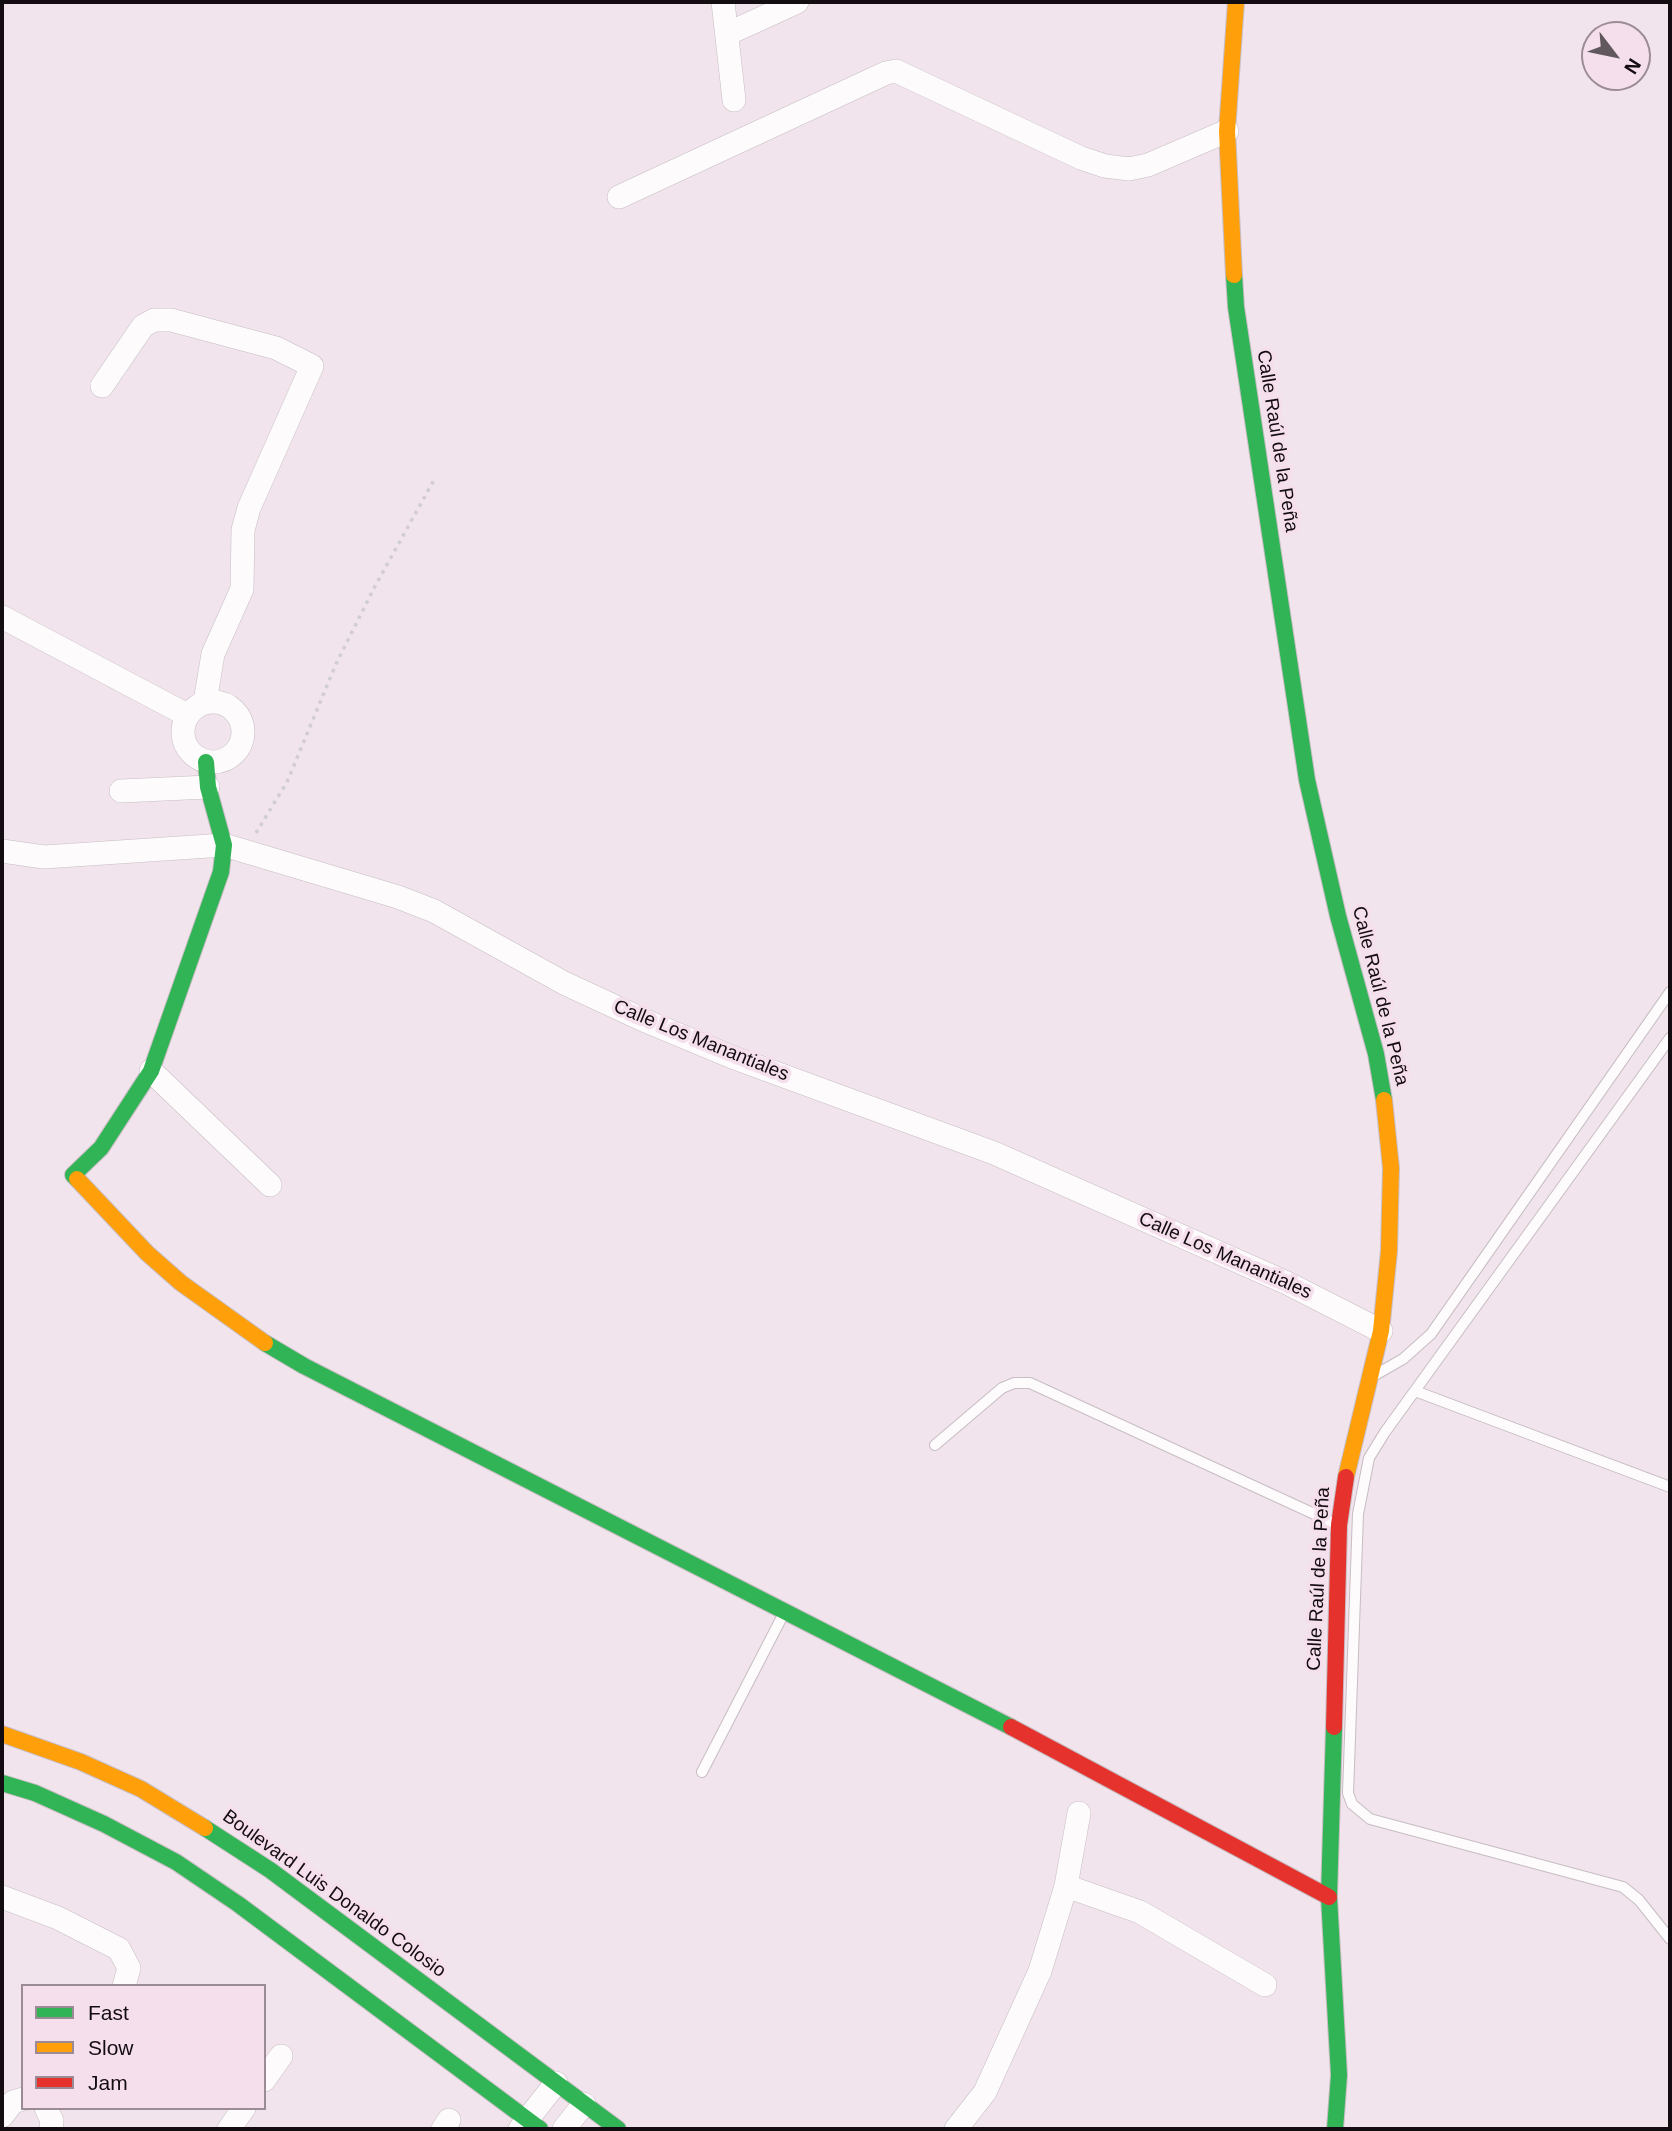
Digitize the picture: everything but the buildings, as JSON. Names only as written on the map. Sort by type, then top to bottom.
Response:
[{"type":"street","points":[[723,2],[734,100]]},
{"type":"street","points":[[727,34],[797,2]]},
{"type":"street","name":"Calle Raúl de la Peña","points":[[1236,2],[1227,131],[1236,307],[1307,780],[1338,916],[1376,1054],[1385,1104],[1391,1168],[1389,1251],[1381,1331],[1348,1462],[1339,1525],[1329,1897],[1339,2076],[1335,2129]]},
{"type":"street","points":[[619,197],[886,73],[896,71],[1081,158],[1105,166],[1129,169],[1148,165],[1227,131]]},
{"type":"street","points":[[2,617],[196,709],[229,706],[242,725],[243,737],[230,757],[206,762],[187,749],[183,726],[196,709],[213,654],[242,589],[243,530],[249,508],[312,366],[276,348],[171,320],[154,320],[143,326],[102,386]]},
{"type":"street","points":[[206,762],[208,787],[234,849],[221,872],[151,1071],[101,1148],[73,1175],[148,1253],[181,1283],[253,1336],[304,1366],[1117,1782],[1329,1897]]},
{"type":"street","points":[[121,791],[208,787]]},
{"type":"street","name":"Calle Los Manantiales","points":[[2,851],[44,857],[234,849],[398,897],[433,911],[564,983],[648,1022],[732,1057],[994,1153],[1287,1283],[1381,1331]]},
{"type":"street","points":[[151,1071],[270,1185]]},
{"type":"street","name":"Boulevard Luis Donaldo Colosio","points":[[2,1734],[81,1762],[141,1790],[270,1870],[618,2129]]},
{"type":"street","points":[[2,1783],[35,1793],[104,1824],[176,1862],[238,1904],[529,2126],[556,2083]]},
{"type":"street","points":[[956,2129],[985,2092],[1040,1971],[1066,1886],[1079,1813]]},
{"type":"street","points":[[1066,1886],[1140,1912],[1265,1984]]},
{"type":"street","points":[[2,1897],[58,1918],[118,1949],[129,1968],[125,1984]]},
{"type":"street","points":[[266,2077],[281,2056]]},
{"type":"street","points":[[564,2129],[583,2104]]},
{"type":"street","points":[[47,2110],[52,2121],[51,2129]]},
{"type":"street","points":[[229,2129],[243,2110]]},
{"type":"lane","points":[[1369,1378],[1404,1359],[1431,1334],[1670,992]]},
{"type":"lane","points":[[1670,1038],[1374,1449],[1363,1480],[1352,1633],[1348,1793],[1352,1804],[1370,1819],[1623,1887],[1639,1900],[1670,1939]]},
{"type":"lane","points":[[935,1445],[1002,1388],[1014,1383],[1030,1383],[1339,1525]]},
{"type":"lane","points":[[1415,1391],[1670,1486]]},
{"type":"lane","points":[[702,1772],[785,1613]]},
{"type":"path","points":[[234,849],[287,782],[342,653],[434,480]]},
{"type":"traffic: fast","points":[[1234,275],[1236,307],[1307,780],[1338,916],[1376,1054],[1384,1100]]},
{"type":"traffic: fast","points":[[77,1179],[73,1175],[101,1148],[151,1071],[221,872],[224,845],[208,787],[206,762]]},
{"type":"traffic: fast","points":[[265,1343],[304,1366],[1011,1727]]},
{"type":"traffic: fast","points":[[1334,1727],[1329,1897],[1339,2075],[1335,2129]]},
{"type":"traffic: fast","points":[[2,1783],[35,1793],[104,1824],[176,1862],[238,1904],[540,2129]]},
{"type":"traffic: fast","points":[[205,1828],[270,1870],[618,2129]]},
{"type":"traffic: slow","points":[[1234,275],[1227,131],[1236,2]]},
{"type":"traffic: slow","points":[[1346,1477],[1381,1331],[1389,1251],[1391,1168],[1384,1100]]},
{"type":"traffic: slow","points":[[77,1179],[147,1253],[181,1283],[265,1343]]},
{"type":"traffic: slow","points":[[2,1734],[81,1762],[141,1789],[205,1828]]},
{"type":"traffic: jam","points":[[1334,1727],[1339,1525],[1346,1477]]},
{"type":"traffic: jam","points":[[1011,1727],[1329,1897]]}]
